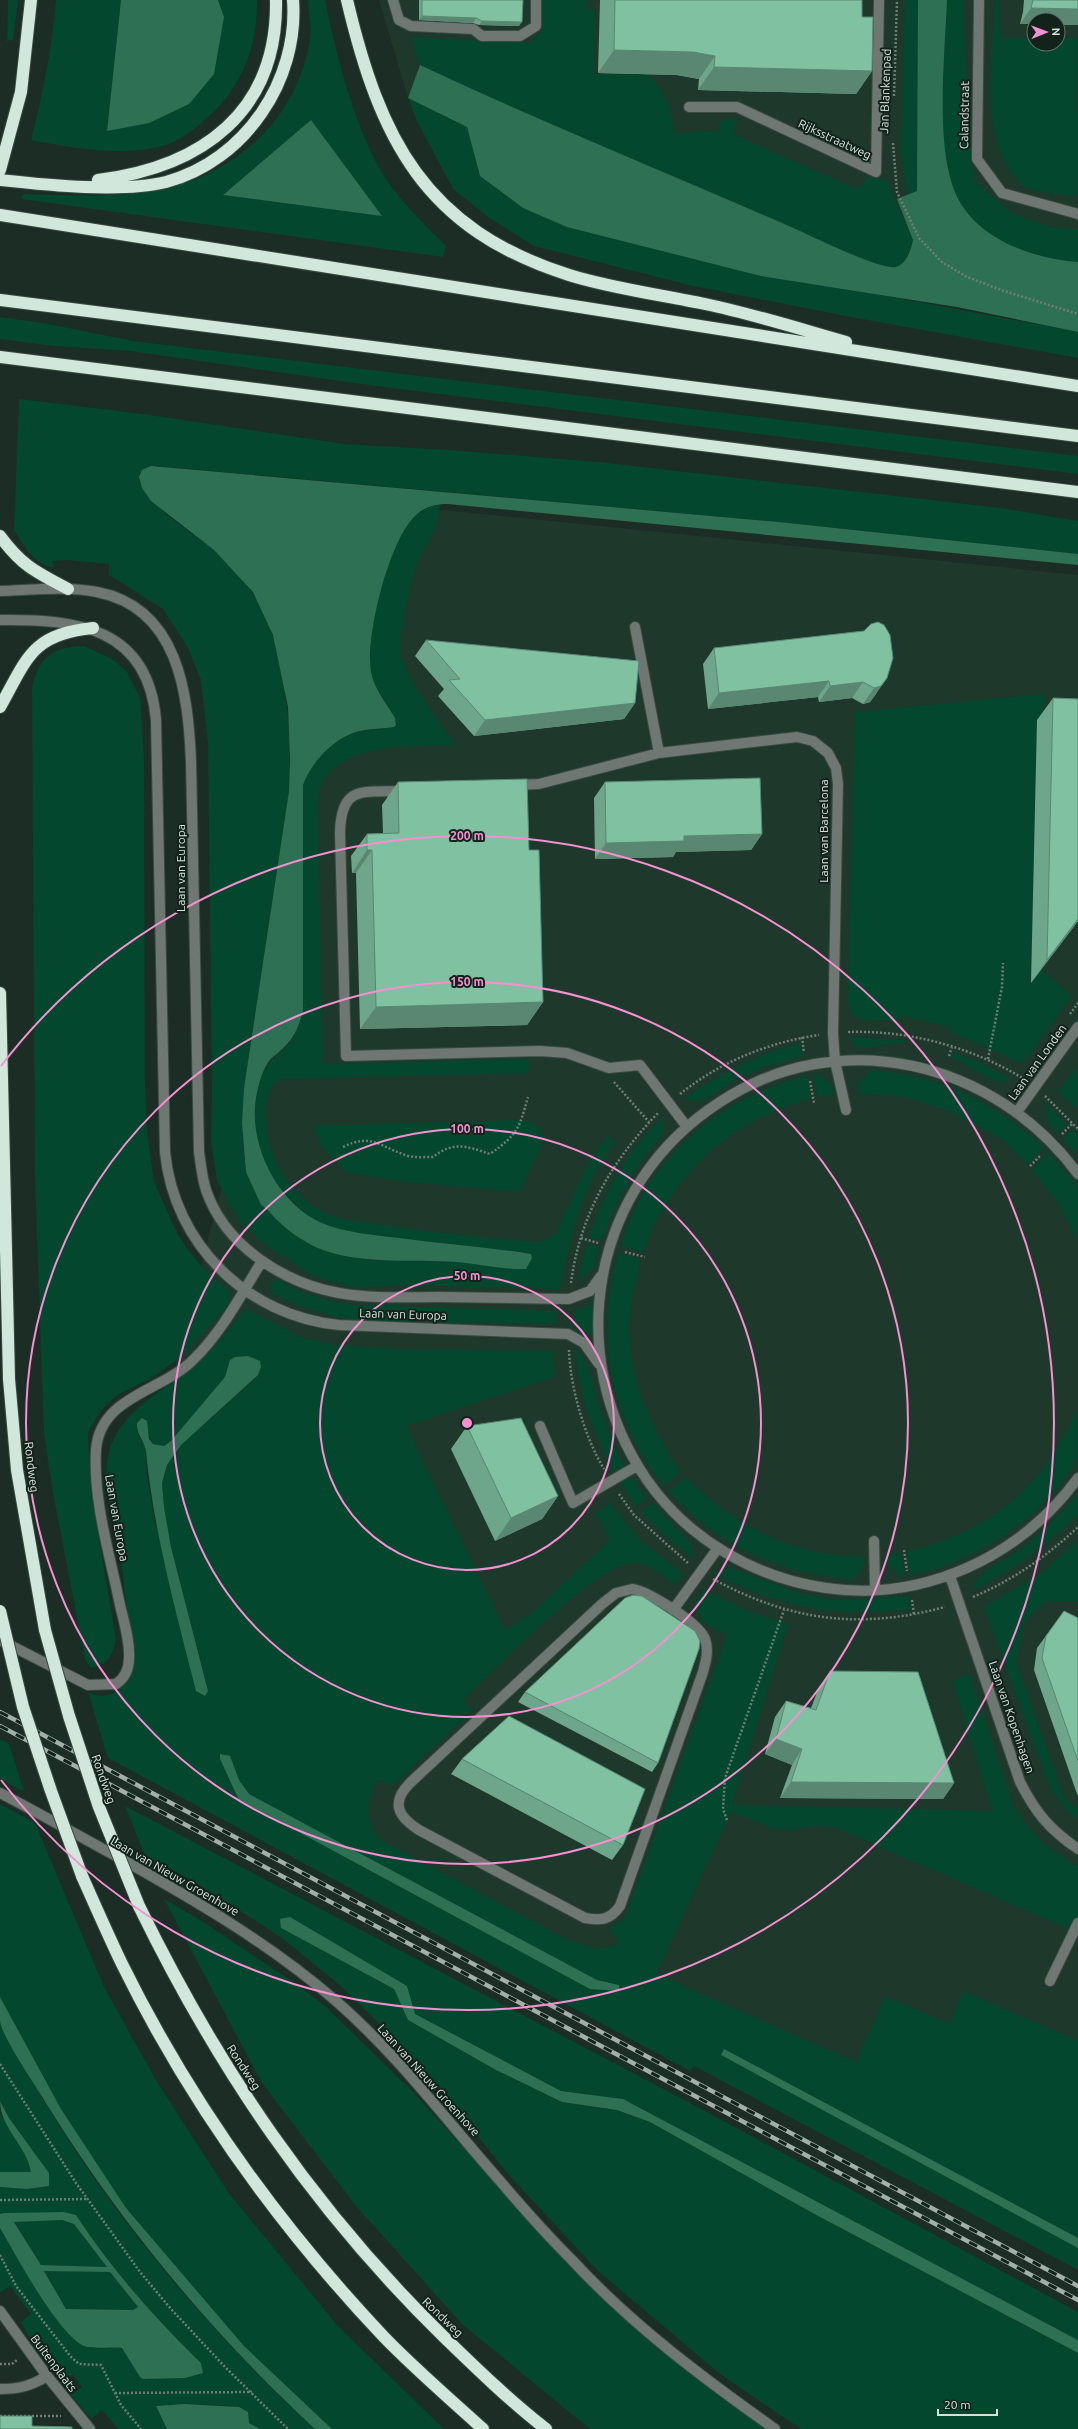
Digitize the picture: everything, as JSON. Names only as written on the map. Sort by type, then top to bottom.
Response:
[{"type":"highway","points":[[0,170],[21,92],[31,0]]},
{"type":"highway","points":[[30,182],[79,182],[135,173],[185,156],[206,145],[239,114],[252,97],[262,77],[274,42],[276,0]]},
{"type":"highway","points":[[0,180],[110,186],[166,182],[197,170],[217,158],[244,134],[263,112],[280,80],[289,56],[294,24],[293,0]]},
{"type":"highway","points":[[347,0],[374,95],[396,143],[417,174],[440,201],[481,235],[518,256],[571,276],[718,306],[903,357]]},
{"type":"highway","points":[[0,215],[903,357],[1078,386]]},
{"type":"highway","points":[[0,300],[1078,436]]},
{"type":"highway","points":[[0,357],[1078,492]]},
{"type":"highway","points":[[0,536],[18,560],[28,568],[68,589]]},
{"type":"highway","points":[[0,707],[28,658],[41,643],[68,630],[93,628]]},
{"type":"highway","name":"Rondweg","points":[[0,993],[9,1379],[17,1470],[45,1630],[68,1716],[98,1807],[139,1906],[174,1978],[208,2037],[243,2092],[318,2198],[411,2305],[472,2365],[546,2429]]},
{"type":"highway","points":[[0,1612],[23,1706],[50,1791],[82,1876],[122,1964],[146,2011],[188,2083],[239,2159],[282,2218],[335,2283],[385,2338],[483,2429]]},
{"type":"street","points":[[394,0],[399,20],[411,26],[473,29],[482,36],[520,36],[536,26],[536,0]]},
{"type":"street","name":"Rijksstraatweg","points":[[688,106],[737,107],[876,172],[880,0]]},
{"type":"street","name":"Calandstraat","points":[[979,0],[977,159],[1002,193],[1078,213]]},
{"type":"street","name":"Laan van Europa","points":[[0,590],[68,589],[110,596],[132,607],[147,618],[170,648],[182,678],[187,707],[191,761],[197,1113],[202,1175],[215,1209],[225,1224],[262,1261],[290,1278],[339,1293],[377,1296],[570,1299],[590,1291],[602,1275]]},
{"type":"street","name":"Laan van Europa","points":[[0,620],[48,620],[93,628],[123,648],[134,660],[150,683],[154,706],[163,1126],[169,1185],[181,1218],[198,1244],[221,1269],[244,1290],[276,1308],[308,1320],[323,1323],[568,1334],[584,1343],[600,1367]]},
{"type":"street","points":[[635,627],[659,753]]},
{"type":"street","name":"Laan van Barcelona","points":[[508,786],[539,784],[659,753],[792,738],[813,741],[828,752],[836,768],[838,784],[833,1033],[835,1061],[846,1110]]},
{"type":"street","points":[[413,790],[355,794],[347,799],[342,810],[340,833],[346,1056],[540,1051],[567,1053],[600,1066],[619,1068],[640,1065],[687,1127]]},
{"type":"street","name":"Laan van Londen","points":[[1017,1112],[1034,1086],[1078,1027]]},
{"type":"street","name":"Laan van Europa","points":[[1078,1174],[1053,1143],[1017,1112],[975,1086],[929,1070],[877,1061],[835,1061],[798,1068],[750,1085],[721,1101],[687,1127],[663,1151],[631,1196],[618,1222],[602,1275],[597,1328],[600,1367],[615,1420],[637,1466],[670,1508],[690,1527],[718,1548],[761,1571],[800,1584],[835,1590],[875,1590],[926,1583],[950,1576],[980,1563],[1022,1536],[1042,1520],[1078,1478]]},
{"type":"street","name":"Laan van Europa","points":[[0,1640],[88,1685],[116,1684],[126,1674],[129,1650],[102,1520],[96,1478],[98,1437],[106,1419],[120,1406],[138,1393],[165,1380],[193,1360],[217,1332],[262,1261]]},
{"type":"street","points":[[540,1426],[573,1503],[637,1466]]},
{"type":"street","points":[[874,1541],[875,1590]]},
{"type":"street","points":[[673,1610],[718,1548]]},
{"type":"street","name":"Laan van Kopenhagen","points":[[950,1576],[1020,1782],[1032,1805],[1045,1823],[1078,1849]]},
{"type":"street","points":[[639,1590],[673,1610],[693,1623],[701,1632],[706,1644],[706,1661],[628,1885],[620,1906],[612,1916],[600,1920],[584,1918],[419,1830],[402,1816],[398,1803],[400,1796],[410,1782],[610,1597],[624,1591],[639,1590]]},
{"type":"street","name":"Laan van Nieuw Groenhove","points":[[0,1793],[226,1919],[298,1970],[336,2001],[395,2058],[500,2181],[583,2272],[651,2336],[708,2382],[774,2429]]},
{"type":"street","points":[[1050,1981],[1078,1923]]},
{"type":"street","name":"Buitenplaats","points":[[0,2311],[47,2376],[90,2429]]},
{"type":"street","points":[[0,2389],[17,2389],[33,2385],[47,2376]]},
{"type":"path","name":"Jan Blankenpad","points":[[894,100],[897,0]]},
{"type":"path","name":"Jan Blankenpad","points":[[893,139],[897,192],[919,238],[942,262],[967,277],[1001,290],[1078,314]]},
{"type":"path","points":[[988,1059],[1002,987],[1003,963]]},
{"type":"path","points":[[570,1299],[581,1238],[597,1196],[614,1164],[649,1122],[690,1086],[720,1068],[753,1052],[802,1037],[833,1033],[898,1034],[952,1047],[988,1059],[1034,1086],[1078,1129]]},
{"type":"path","points":[[949,1056],[952,1047]]},
{"type":"path","points":[[600,1066],[649,1122]]},
{"type":"path","points":[[343,1147],[361,1140],[375,1141],[406,1156],[433,1157],[445,1148],[456,1146],[470,1147],[490,1154],[508,1141],[520,1127],[528,1097]]},
{"type":"path","points":[[1030,1166],[1037,1160]]},
{"type":"path","points":[[568,1334],[571,1372],[577,1401],[602,1467],[611,1481],[634,1515],[700,1572],[736,1592],[784,1610],[824,1618],[868,1620],[914,1615],[959,1603],[993,1588],[1026,1570],[1056,1548],[1078,1527]]},
{"type":"path","points":[[727,1820],[723,1809],[725,1778],[784,1610]]},
{"type":"path","points":[[0,2064],[34,2119],[121,2247],[171,2309],[288,2429]]},
{"type":"path","points":[[0,2200],[88,2199]]},
{"type":"path","points":[[0,2255],[16,2286],[71,2357],[78,2364],[101,2365],[121,2405],[141,2429]]},
{"type":"path","points":[[115,2393],[252,2392]]},
{"type":"path","points":[[0,2416],[78,2416]]},
{"type":"shaded area","points":[[8,0],[18,0],[13,41],[9,40],[7,42]]},
{"type":"shaded area","points":[[56,0],[121,0],[107,130],[224,17],[218,0],[257,0],[254,36],[244,69],[226,99],[197,127],[185,136],[169,144],[153,148],[118,151],[64,146],[31,140],[46,70]]},
{"type":"shaded area","points":[[121,0],[218,0],[224,17],[214,74],[189,104],[149,123],[107,131]]},
{"type":"shaded area","points":[[308,0],[325,0],[345,83],[359,124],[376,162],[391,186],[408,207],[446,246],[443,257],[21,199],[23,194],[121,195],[153,191],[182,184],[209,173],[234,158],[257,140],[276,119],[291,95],[303,68],[310,39],[311,30]],"holes":[[[311,121],[381,215],[224,195]]]},
{"type":"shaded area","points":[[379,0],[1078,0],[1078,266],[912,284],[886,280],[408,98]]},
{"type":"shaded area","points":[[542,0],[587,0],[587,9],[595,10],[594,74],[648,75],[660,88],[670,108],[674,134],[705,131],[717,132],[720,123],[727,119],[738,120],[732,134],[856,189],[862,186],[867,177],[886,180],[913,240],[906,260],[896,267],[889,267],[834,247],[753,210],[514,108],[420,65],[410,37],[530,43],[542,31]]},
{"type":"shaded area","points":[[905,0],[918,0],[917,191],[908,195],[901,153]]},
{"type":"shaded area","points":[[918,0],[947,0],[943,68],[944,142],[952,184],[960,202],[971,218],[1002,241],[1039,255],[1059,260],[1078,262],[1078,332],[957,307],[761,276],[567,227],[523,208],[480,176],[467,127],[408,98],[420,65],[514,108],[753,210],[849,253],[878,264],[896,267],[906,260],[913,240],[897,199],[917,191]]},
{"type":"shaded area","points":[[947,0],[963,0],[971,166],[977,184],[1012,213],[1053,228],[1078,229],[1078,262],[1059,260],[1039,255],[1002,241],[971,218],[960,202],[952,184],[944,142],[943,68]]},
{"type":"shaded area","points":[[995,0],[999,0],[1001,38],[1026,38],[1026,52],[1066,52],[1066,38],[1078,38],[1076,112],[1078,112],[1078,188],[1074,197],[1040,192],[1028,188],[1024,186],[1009,169],[999,148],[993,125],[991,73]]},
{"type":"shaded area","points":[[408,98],[467,127],[480,176],[523,208],[877,294],[1078,332],[1078,358],[851,317],[693,286],[534,246],[488,217],[453,189],[417,121]]},
{"type":"shaded area","points":[[311,120],[382,216],[223,195]]},
{"type":"shaded area","points":[[0,317],[49,324],[133,341],[1078,456],[1078,474],[376,386],[130,351],[54,346],[0,339]]},
{"type":"shaded area","points":[[19,399],[143,414],[344,444],[449,450],[599,462],[1001,508],[1078,521],[1078,554],[779,522],[158,466],[140,473],[141,483],[156,504],[180,525],[216,552],[240,577],[256,598],[268,622],[277,649],[283,678],[289,737],[289,791],[244,1088],[243,1145],[246,1172],[261,1205],[267,1208],[276,1219],[369,1260],[457,1262],[514,1269],[532,1258],[531,1254],[360,1233],[322,1223],[301,1209],[281,1188],[272,1176],[259,1152],[255,1134],[255,1108],[260,1080],[267,1067],[291,1041],[299,1026],[303,1010],[303,785],[318,759],[342,738],[360,731],[384,728],[392,726],[396,723],[394,716],[375,685],[371,671],[370,656],[375,616],[386,572],[401,535],[409,522],[415,516],[431,506],[440,504],[436,528],[420,557],[411,582],[402,629],[400,655],[415,687],[455,745],[401,747],[362,753],[345,760],[332,770],[320,787],[318,816],[323,1064],[529,1059],[529,1073],[283,1079],[274,1085],[268,1094],[266,1117],[270,1144],[280,1170],[297,1193],[319,1210],[334,1216],[367,1223],[460,1235],[536,1242],[549,1239],[557,1231],[583,1173],[607,1136],[616,1142],[604,1157],[586,1192],[573,1232],[560,1289],[397,1285],[357,1288],[315,1277],[268,1247],[240,1222],[217,1181],[211,1141],[212,1093],[208,744],[201,680],[188,648],[163,609],[109,575],[109,564],[66,560],[52,561],[54,568],[47,566],[30,554],[14,530]]},
{"type":"shaded area","points":[[151,466],[779,522],[1078,554],[1078,565],[448,504],[430,507],[422,510],[415,516],[405,528],[388,567],[375,614],[370,657],[371,672],[375,684],[395,718],[396,725],[394,727],[368,729],[342,738],[318,759],[303,785],[303,1010],[298,1027],[292,1037],[270,1060],[261,1076],[256,1098],[255,1116],[257,1135],[262,1153],[270,1171],[280,1187],[292,1202],[306,1214],[322,1223],[360,1233],[531,1254],[532,1258],[526,1269],[518,1269],[457,1262],[360,1258],[324,1250],[308,1243],[291,1232],[261,1205],[246,1172],[242,1123],[244,1088],[289,791],[290,760],[288,707],[273,635],[253,592],[214,550],[151,501],[142,488],[139,477],[142,470]]},
{"type":"shaded area","points":[[444,510],[1078,575],[1078,2238],[246,1790],[162,1418],[282,954],[329,517]]},
{"type":"shaded area","points":[[84,646],[114,660],[127,672],[140,698],[144,757],[145,1083],[147,1132],[154,1182],[177,1233],[202,1267],[229,1291],[230,1299],[227,1307],[181,1357],[150,1379],[117,1395],[101,1410],[88,1432],[91,1494],[116,1638],[112,1654],[109,1658],[97,1667],[91,1668],[85,1659],[53,1493],[44,1434],[35,1178],[32,688],[39,668],[49,655],[64,648]]},
{"type":"shaded area","points":[[1045,694],[1044,732],[1037,732],[1031,982],[1041,970],[1072,996],[1026,1059],[1021,1063],[950,1032],[951,1027],[899,1016],[897,1021],[873,1021],[858,1018],[849,1008],[848,999],[855,712]]},
{"type":"shaded area","points":[[847,1037],[905,1040],[904,1043],[859,1048]]},
{"type":"shaded area","points":[[800,1043],[803,1056],[762,1068],[738,1078],[701,1102],[683,1099],[711,1081],[739,1066],[769,1053]]},
{"type":"shaded area","points":[[952,1052],[981,1063],[1011,1080],[1005,1082],[994,1081],[951,1057]]},
{"type":"shaded area","points":[[1078,1065],[1078,1110],[1058,1092]]},
{"type":"shaded area","points":[[868,1070],[917,1077],[941,1084],[963,1093],[985,1104],[1005,1117],[1044,1148],[1027,1164],[1002,1139],[949,1111],[904,1097],[858,1093],[857,1084],[868,1075]]},
{"type":"shaded area","points":[[820,1073],[821,1077],[833,1086],[834,1095],[818,1097],[813,1075]]},
{"type":"shaded area","points":[[807,1076],[811,1099],[782,1108],[755,1121],[730,1136],[708,1154],[687,1175],[670,1199],[655,1225],[643,1253],[621,1247],[632,1216],[648,1187],[668,1160],[691,1136],[717,1116],[745,1099],[776,1085]]},
{"type":"shaded area","points":[[1044,1102],[1067,1124],[1057,1133],[1048,1122]]},
{"type":"shaded area","points":[[663,1117],[663,1134],[634,1172],[627,1184],[614,1210],[602,1241],[589,1237],[603,1202],[618,1172],[638,1144]]},
{"type":"shaded area","points":[[520,1120],[529,1122],[539,1128],[543,1136],[543,1141],[520,1192],[397,1181],[346,1172],[321,1146],[313,1126]]},
{"type":"shaded area","points":[[1072,1129],[1078,1136],[1078,1155],[1063,1139]]},
{"type":"shaded area","points":[[1048,1153],[1071,1178],[1078,1191],[1078,1242],[1059,1204],[1031,1169]]},
{"type":"shaded area","points":[[587,1244],[599,1247],[594,1267],[578,1282]]},
{"type":"shaded area","points":[[619,1253],[641,1259],[630,1313],[629,1334],[631,1356],[649,1417],[669,1455],[681,1472],[664,1486],[646,1461],[631,1434],[620,1405],[612,1375],[608,1344],[608,1313],[611,1283]]},
{"type":"shaded area","points":[[277,1279],[304,1293],[323,1299],[353,1305],[556,1311],[556,1324],[370,1321],[337,1317],[299,1306],[274,1294],[269,1285]]},
{"type":"shaded area","points":[[594,1302],[594,1337],[575,1326],[575,1310],[584,1308]]},
{"type":"shaded area","points":[[246,1309],[300,1337],[335,1345],[394,1349],[553,1351],[555,1377],[406,1426],[505,1630],[533,1612],[610,1540],[596,1514],[610,1503],[639,1539],[683,1574],[675,1585],[651,1568],[645,1565],[633,1563],[617,1568],[596,1580],[546,1620],[464,1699],[471,1712],[393,1785],[376,1781],[373,1789],[369,1804],[370,1820],[372,1827],[381,1840],[568,1940],[597,1949],[619,1944],[609,1928],[622,1921],[626,1915],[727,1635],[702,1622],[695,1602],[703,1589],[748,1611],[788,1624],[732,1805],[992,1811],[953,1681],[969,1673],[1014,1807],[1028,1827],[1047,1847],[1078,1867],[1078,1933],[834,1827],[813,1826],[792,1830],[774,1829],[731,1812],[656,1974],[856,2062],[885,1996],[949,2024],[963,1991],[1078,2041],[1078,2270],[694,2066],[690,2071],[108,1758],[88,1692],[103,1696],[117,1691],[127,1680],[131,1673],[133,1664],[117,1522],[111,1509],[107,1485],[107,1461],[113,1441],[123,1424],[137,1409],[204,1357]],"holes":[[[228,1365],[260,1371],[252,1382],[181,1445],[167,1465],[162,1483],[164,1507],[171,1547],[208,1690],[155,1522],[147,1476],[145,1447],[138,1434],[137,1423],[148,1434],[153,1444],[164,1446],[171,1441],[225,1377]]]},
{"type":"shaded area","points":[[575,1349],[581,1355],[588,1367],[598,1404],[617,1452],[631,1476],[647,1498],[636,1507],[613,1470],[595,1432],[582,1392]]},
{"type":"shaded area","points":[[248,1356],[260,1361],[261,1367],[258,1375],[181,1445],[167,1465],[162,1483],[164,1507],[171,1547],[208,1691],[205,1696],[196,1691],[166,1572],[154,1512],[145,1448],[138,1431],[137,1423],[142,1418],[147,1421],[149,1439],[153,1444],[164,1446],[171,1441],[225,1377],[230,1360],[235,1357]]},
{"type":"shaded area","points":[[1078,1407],[1077,1458],[1065,1479],[1048,1499],[1006,1534],[982,1549],[958,1561],[933,1570],[910,1575],[906,1552],[936,1543],[964,1532],[1011,1502],[1031,1483],[1049,1461],[1064,1436]]},
{"type":"shaded area","points":[[686,1477],[704,1494],[744,1524],[788,1544],[812,1551],[837,1555],[863,1556],[863,1567],[853,1580],[799,1571],[752,1554],[709,1528],[688,1511],[668,1491]]},
{"type":"shaded area","points":[[1078,1493],[1078,1514],[1053,1538],[1015,1566],[971,1591],[981,1575],[1018,1551],[1033,1539],[1060,1514]]},
{"type":"shaded area","points":[[652,1503],[691,1543],[694,1559],[672,1542],[641,1512]]},
{"type":"shaded area","points":[[1078,1540],[1078,1601],[1046,1601],[1025,1622],[1016,1662],[1065,1799],[1078,1809],[1078,1821],[1068,1812],[1051,1790],[984,1607],[1043,1572]]},
{"type":"shaded area","points":[[900,1553],[905,1576],[898,1577],[898,1574],[888,1566],[886,1555]]},
{"type":"shaded area","points":[[728,1567],[796,1592],[835,1600],[908,1596],[911,1609],[857,1612],[809,1608],[762,1595],[713,1574]]},
{"type":"shaded area","points":[[0,1739],[9,1744],[24,1792],[0,1779]]},
{"type":"shaded area","points":[[220,1754],[230,1756],[239,1780],[249,1794],[597,1980],[619,1985],[619,1991],[590,1989],[239,1800],[220,1759]]},
{"type":"shaded area","points":[[0,1804],[35,1823],[104,1987],[157,2082],[230,2195],[338,2326],[444,2429],[332,2429],[244,2346],[126,2208],[61,2109],[0,1997]]},
{"type":"shaded area","points":[[125,1806],[677,2096],[1078,2312],[1078,2340],[623,2099],[561,2091],[415,2014],[407,1986],[281,1928],[394,1989],[408,2020],[496,2070],[562,2102],[617,2110],[650,2122],[818,2216],[1078,2353],[1078,2429],[801,2429],[720,2374],[597,2270],[508,2174],[429,2075],[384,2028],[337,1983],[282,1938],[191,1880],[145,1855]]},
{"type":"shaded area","points":[[164,1899],[202,1921],[299,1986],[325,2006],[413,2092],[587,2284],[708,2386],[773,2429],[590,2429],[462,2324],[356,2206],[262,2083]]},
{"type":"shaded area","points":[[290,1917],[407,1986],[415,2014],[561,2091],[623,2099],[1078,2340],[1078,2353],[818,2216],[650,2122],[617,2110],[562,2102],[496,2070],[408,2020],[394,1989],[281,1928],[280,1919]]},
{"type":"shaded area","points":[[0,1997],[61,2109],[126,2208],[244,2346],[332,2429],[315,2429],[240,2355],[171,2277],[107,2195],[77,2152],[7,2039],[0,2021]]},
{"type":"shaded area","points":[[0,2022],[31,2079],[65,2134],[101,2187],[140,2239],[180,2290],[223,2338],[315,2429],[260,2429],[249,2423],[231,2406],[184,2404],[156,2406],[167,2429],[118,2429],[102,2410],[91,2419],[71,2395],[82,2387],[73,2375],[62,2382],[35,2348],[21,2322],[31,2314],[10,2286],[0,2293],[0,2228],[47,2304],[89,2348],[113,2346],[122,2349],[125,2352],[201,2363],[134,2292],[76,2215],[64,2212],[0,2214],[0,2187],[27,2189],[49,2186],[49,2173],[9,2118],[0,2101]]},
{"type":"shaded area","points":[[724,2049],[1078,2238],[1078,2248],[721,2055]]},
{"type":"shaded area","points":[[0,2101],[9,2118],[49,2173],[49,2186],[27,2189],[0,2187],[0,2172],[31,2172],[29,2163],[4,2120]]},
{"type":"shaded area","points":[[0,2113],[30,2161],[31,2172],[0,2172]]},
{"type":"shaded area","points":[[64,2212],[76,2215],[104,2255],[134,2292],[201,2363],[203,2373],[185,2378],[143,2379],[140,2377],[122,2348],[96,2348],[86,2346],[82,2345],[71,2337],[37,2291],[0,2228],[0,2214]],"holes":[[[62,2220],[74,2224],[107,2267],[41,2265],[14,2222]],[[44,2271],[110,2272],[138,2307],[133,2310],[66,2309]]]},
{"type":"shaded area","points":[[62,2220],[74,2223],[108,2267],[41,2265],[14,2221]]},
{"type":"shaded area","points":[[44,2270],[110,2272],[138,2307],[133,2310],[66,2309]]},
{"type":"shaded area","points":[[184,2404],[239,2407],[248,2412],[249,2423],[260,2429],[167,2429],[156,2406]]},
{"type":"building","points":[[422,0],[523,0],[522,22],[482,21],[476,18],[422,16]]},
{"type":"building","points":[[615,0],[862,0],[862,17],[873,17],[872,71],[714,67],[715,56],[693,52],[614,50]]},
{"type":"building","points":[[1033,0],[1078,0],[1078,9],[1031,8]]},
{"type":"building","points":[[878,622],[884,625],[890,635],[893,658],[887,678],[881,686],[874,688],[863,682],[830,686],[829,681],[719,693],[714,648],[864,631],[871,624]]},
{"type":"building","points":[[426,640],[639,661],[635,703],[485,720],[449,680],[460,679]]},
{"type":"building","points":[[1053,698],[1078,699],[1078,919],[1047,960]]},
{"type":"building","points":[[760,778],[762,834],[684,836],[684,841],[606,843],[605,782]]},
{"type":"building","points":[[527,779],[529,850],[539,850],[543,1002],[376,1007],[372,850],[367,850],[367,834],[399,833],[398,782]]},
{"type":"building","points":[[521,1418],[558,1496],[511,1518],[467,1426]]},
{"type":"building","points":[[633,1595],[642,1596],[695,1631],[700,1641],[699,1649],[658,1763],[525,1692],[625,1598]]},
{"type":"building","points":[[1064,1611],[1078,1618],[1078,1761],[1042,1658],[1046,1636]]},
{"type":"building","points":[[830,1671],[918,1672],[954,1783],[791,1782],[802,1749],[776,1739],[786,1701],[816,1710]]},
{"type":"building","points":[[509,1716],[645,1789],[623,1845],[462,1759]]},
{"type":"building","points":[[0,2416],[32,2416],[32,2426],[72,2427],[72,2429],[0,2429]]},
{"type":"railway","points":[[0,1712],[1078,2286]]},
{"type":"railway","points":[[0,1726],[1078,2300]]}]
